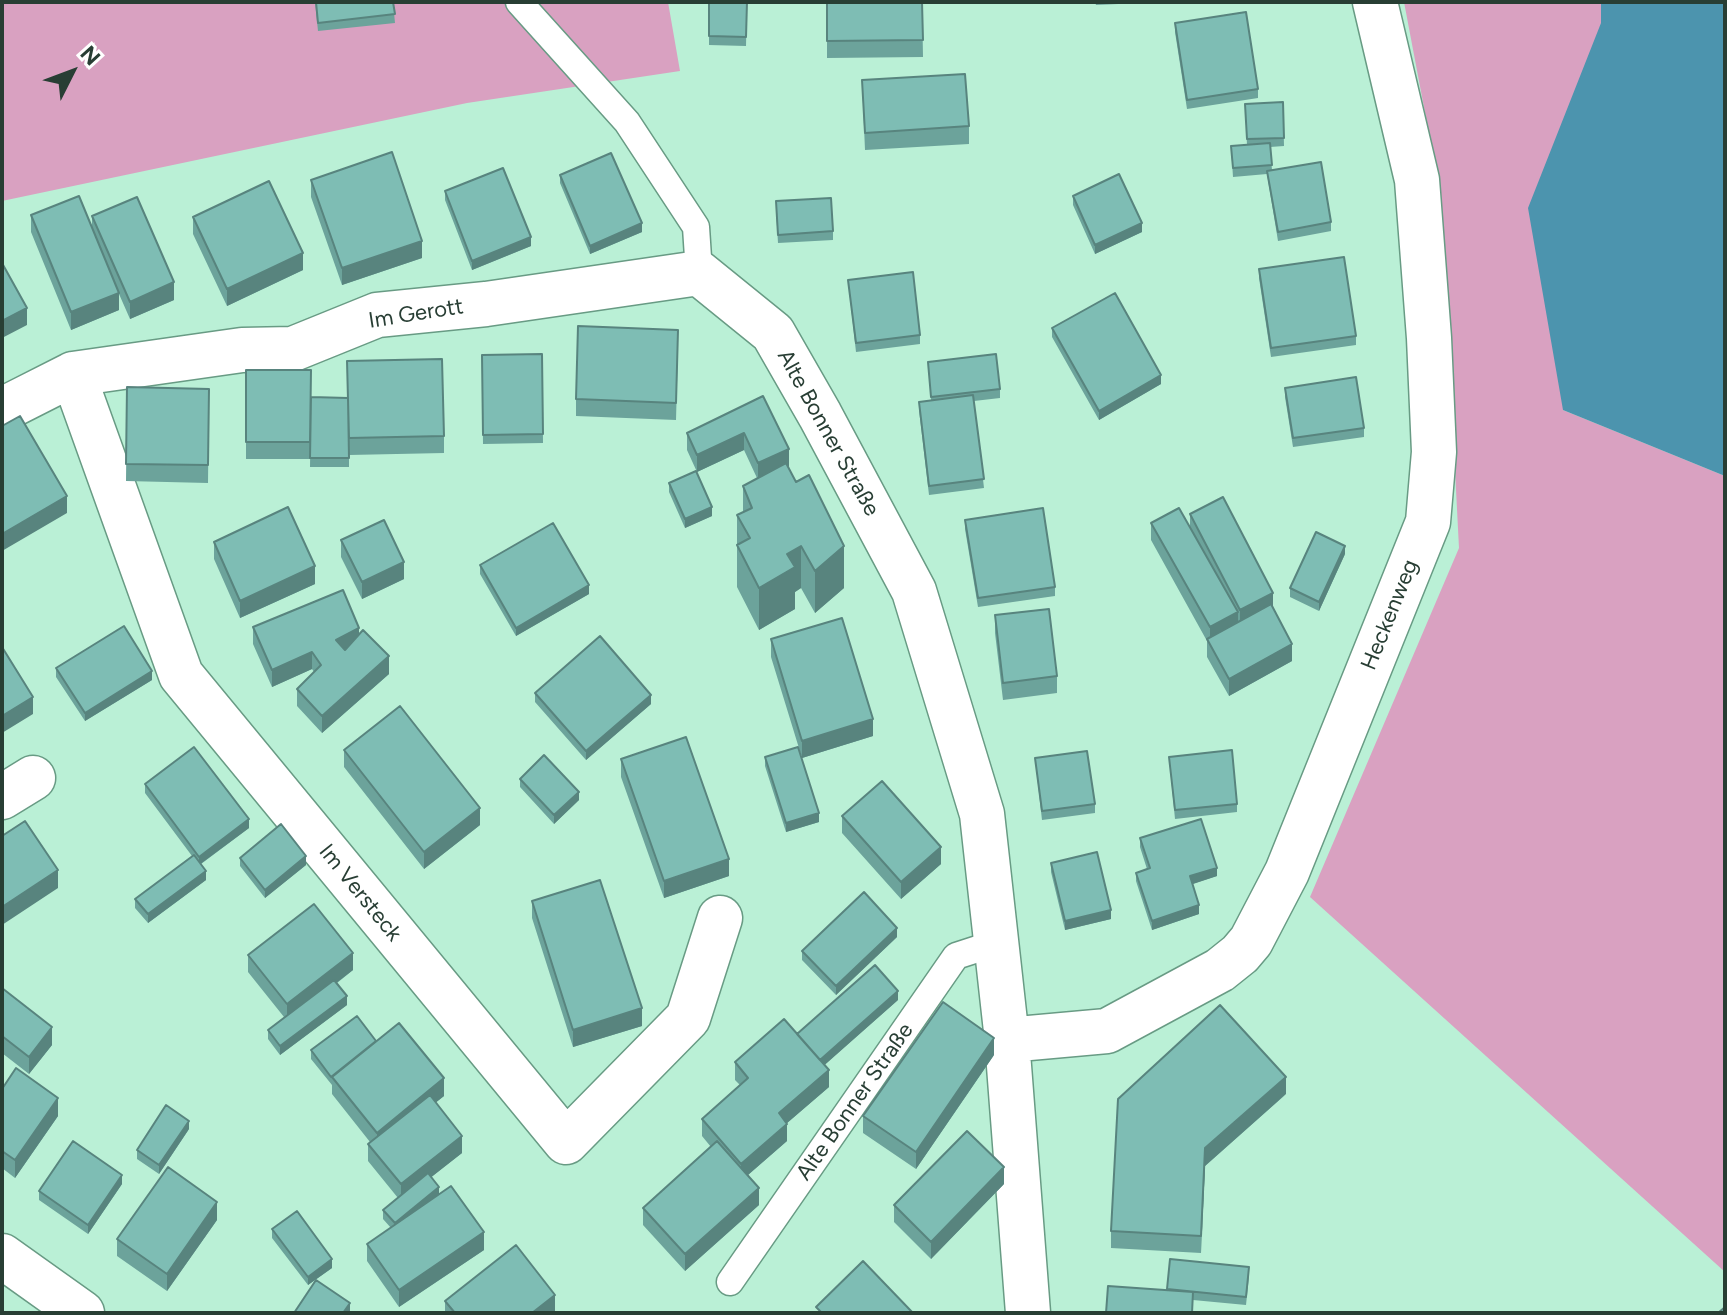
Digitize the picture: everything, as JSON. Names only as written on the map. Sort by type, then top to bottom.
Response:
[{"type":"street","name":"Heckenweg","points":[[1007,1040],[1107,1031],[1220,970],[1251,941],[1287,872],[1428,522],[1434,452],[1417,180],[1375,2]]},
{"type":"street","name":"Im Gerott","points":[[2,410],[73,374],[242,350],[293,349],[377,315],[486,304],[699,273]]},
{"type":"street","name":"Alte Bonner Straße","points":[[699,273],[773,333],[914,591],[982,814],[1007,1040],[1028,1313]]},
{"type":"street","name":"Im Versteck","points":[[73,374],[181,675],[566,1142],[688,1018],[720,918]]},
{"type":"street","points":[[2,1256],[82,1313]]},
{"type":"lane","points":[[519,2],[627,122],[696,227],[699,273]]},
{"type":"lane","name":"Alte Bonner Straße","points":[[730,1282],[956,956],[996,943]]},
{"type":"shaded area","points":[[2,2],[668,2],[680,71],[467,103],[2,201]]},
{"type":"shaded area","points":[[1404,2],[1601,2],[1563,410],[1725,476],[1725,1272],[1310,897],[1459,548],[1441,197]]},
{"type":"water","points":[[1601,2],[1725,2],[1725,476],[1563,410],[1528,208],[1601,23]]},
{"type":"building","points":[[316,2],[393,2],[395,14],[318,23]]},
{"type":"building","points":[[709,2],[747,2],[746,37],[709,36]]},
{"type":"building","points":[[827,2],[922,2],[923,40],[827,41]]},
{"type":"building","points":[[1246,12],[1258,89],[1187,100],[1175,23]]},
{"type":"building","points":[[965,74],[969,126],[865,133],[862,80]]},
{"type":"building","points":[[1283,102],[1284,138],[1247,139],[1245,104]]},
{"type":"building","points":[[1270,143],[1272,165],[1233,168],[1231,146]]},
{"type":"building","points":[[392,152],[422,241],[342,268],[311,180]]},
{"type":"building","points":[[611,153],[642,223],[590,246],[560,175]]},
{"type":"building","points":[[1321,162],[1331,222],[1278,232],[1267,171]]},
{"type":"building","points":[[503,168],[531,237],[472,261],[445,191]]},
{"type":"building","points":[[1119,174],[1142,223],[1095,245],[1073,196]]},
{"type":"building","points":[[269,181],[303,253],[227,289],[193,217]]},
{"type":"building","points":[[79,196],[119,293],[71,312],[31,215]]},
{"type":"building","points":[[137,197],[174,282],[130,302],[92,216]]},
{"type":"building","points":[[831,198],[833,231],[778,235],[776,201]]},
{"type":"building","points":[[1344,257],[1356,336],[1271,348],[1259,269]]},
{"type":"building","points":[[2,263],[27,308],[2,321]]},
{"type":"building","points":[[913,272],[920,335],[856,343],[848,280]]},
{"type":"building","points":[[1115,293],[1161,375],[1099,411],[1052,328]]},
{"type":"building","points":[[578,326],[678,330],[676,403],[576,399]]},
{"type":"building","points":[[542,354],[543,434],[483,435],[482,355]]},
{"type":"building","points":[[996,354],[1000,389],[931,397],[928,362]]},
{"type":"building","points":[[442,359],[444,436],[349,438],[347,361]]},
{"type":"building","points":[[246,370],[311,370],[310,442],[246,442]]},
{"type":"building","points":[[1356,377],[1364,428],[1293,438],[1285,388]]},
{"type":"building","points":[[127,387],[209,389],[208,465],[126,464]]},
{"type":"building","points":[[973,395],[984,479],[929,486],[919,402]]},
{"type":"building","points":[[763,396],[789,449],[758,463],[744,433],[697,455],[687,433]]},
{"type":"building","points":[[311,397],[348,398],[349,458],[310,458]]},
{"type":"building","points":[[20,416],[67,496],[2,534],[2,426]]},
{"type":"building","points":[[786,463],[796,482],[809,475],[844,546],[815,571],[801,546],[787,554],[795,567],[759,588],[737,545],[750,538],[737,515],[752,508],[743,486]]},
{"type":"building","points":[[696,471],[712,507],[685,519],[669,483]]},
{"type":"building","points":[[1223,497],[1273,593],[1240,610],[1190,514]]},
{"type":"building","points":[[288,507],[315,566],[240,601],[214,542]]},
{"type":"building","points":[[1043,508],[1055,587],[978,598],[965,520]]},
{"type":"building","points":[[1179,508],[1238,612],[1210,627],[1151,523]]},
{"type":"building","points":[[384,520],[404,562],[362,582],[341,540]]},
{"type":"building","points":[[553,523],[589,585],[516,628],[480,565]]},
{"type":"building","points":[[1316,532],[1345,546],[1319,602],[1290,588]]},
{"type":"building","points":[[343,590],[359,628],[336,640],[345,650],[363,630],[389,656],[322,716],[297,689],[321,665],[312,652],[272,670],[253,627]]},
{"type":"building","points":[[1271,604],[1292,644],[1229,679],[1207,639]]},
{"type":"building","points":[[1049,609],[1057,676],[1003,683],[995,615]]},
{"type":"building","points":[[842,618],[873,719],[802,741],[771,639]]},
{"type":"building","points":[[124,626],[152,671],[85,713],[56,668]]},
{"type":"building","points":[[600,636],[651,695],[586,751],[535,693]]},
{"type":"building","points":[[2,647],[33,697],[2,716]]},
{"type":"building","points":[[400,706],[480,808],[424,852],[344,750]]},
{"type":"building","points":[[686,737],[729,859],[664,881],[621,759]]},
{"type":"building","points":[[194,747],[249,819],[199,857],[145,784]]},
{"type":"building","points":[[798,747],[819,813],[786,823],[765,757]]},
{"type":"building","points":[[1232,750],[1237,804],[1175,810],[1169,757]]},
{"type":"building","points":[[1087,751],[1095,804],[1042,811],[1035,758]]},
{"type":"building","points":[[544,755],[579,792],[554,815],[520,779]]},
{"type":"building","points":[[882,781],[941,847],[901,882],[842,816]]},
{"type":"building","points":[[1201,819],[1217,868],[1190,876],[1199,905],[1152,921],[1136,873],[1150,868],[1140,838]]},
{"type":"building","points":[[25,821],[58,870],[2,907],[2,836]]},
{"type":"building","points":[[281,824],[306,856],[265,890],[240,858]]},
{"type":"building","points":[[1097,852],[1111,910],[1065,921],[1051,863]]},
{"type":"building","points":[[194,855],[206,871],[148,914],[135,899]]},
{"type":"building","points":[[600,880],[642,1008],[573,1030],[532,901]]},
{"type":"building","points":[[864,892],[897,928],[836,986],[802,951]]},
{"type":"building","points":[[314,904],[353,953],[287,1004],[248,955]]},
{"type":"building","points":[[875,965],[898,991],[820,1060],[797,1034]]},
{"type":"building","points":[[334,980],[347,996],[280,1046],[268,1030]]},
{"type":"building","points":[[2,988],[52,1027],[29,1057],[2,1036]]},
{"type":"building","points":[[943,1002],[994,1038],[916,1152],[863,1116]]},
{"type":"building","points":[[1220,1005],[1286,1077],[1205,1148],[1201,1236],[1111,1231],[1118,1099]]},
{"type":"building","points":[[357,1016],[376,1041],[331,1077],[311,1050]]},
{"type":"building","points":[[784,1019],[829,1070],[779,1113],[787,1124],[741,1164],[702,1119],[748,1078],[735,1062]]},
{"type":"building","points":[[399,1023],[444,1078],[377,1133],[332,1077]]},
{"type":"building","points":[[16,1068],[58,1098],[15,1160],[2,1151],[2,1089]]},
{"type":"building","points":[[430,1095],[462,1136],[401,1184],[368,1144]]},
{"type":"building","points":[[166,1105],[189,1121],[159,1165],[137,1150]]},
{"type":"building","points":[[967,1131],[1004,1167],[931,1242],[894,1205]]},
{"type":"building","points":[[73,1141],[122,1175],[88,1225],[39,1191]]},
{"type":"building","points":[[717,1141],[759,1188],[685,1254],[643,1208]]},
{"type":"building","points":[[168,1167],[217,1202],[167,1274],[117,1239]]},
{"type":"building","points":[[428,1173],[439,1187],[395,1223],[383,1210]]},
{"type":"building","points":[[451,1186],[484,1232],[399,1290],[367,1244]]},
{"type":"building","points":[[297,1211],[332,1259],[308,1277],[272,1229]]},
{"type":"building","points":[[516,1245],[555,1295],[532,1313],[455,1313],[445,1301]]},
{"type":"building","points":[[1170,1259],[1249,1267],[1246,1297],[1167,1289]]},
{"type":"building","points":[[863,1261],[913,1313],[822,1313],[816,1307]]},
{"type":"building","points":[[316,1280],[350,1303],[343,1313],[294,1313]]},
{"type":"building","points":[[1108,1286],[1193,1292],[1192,1313],[1106,1313]]}]
